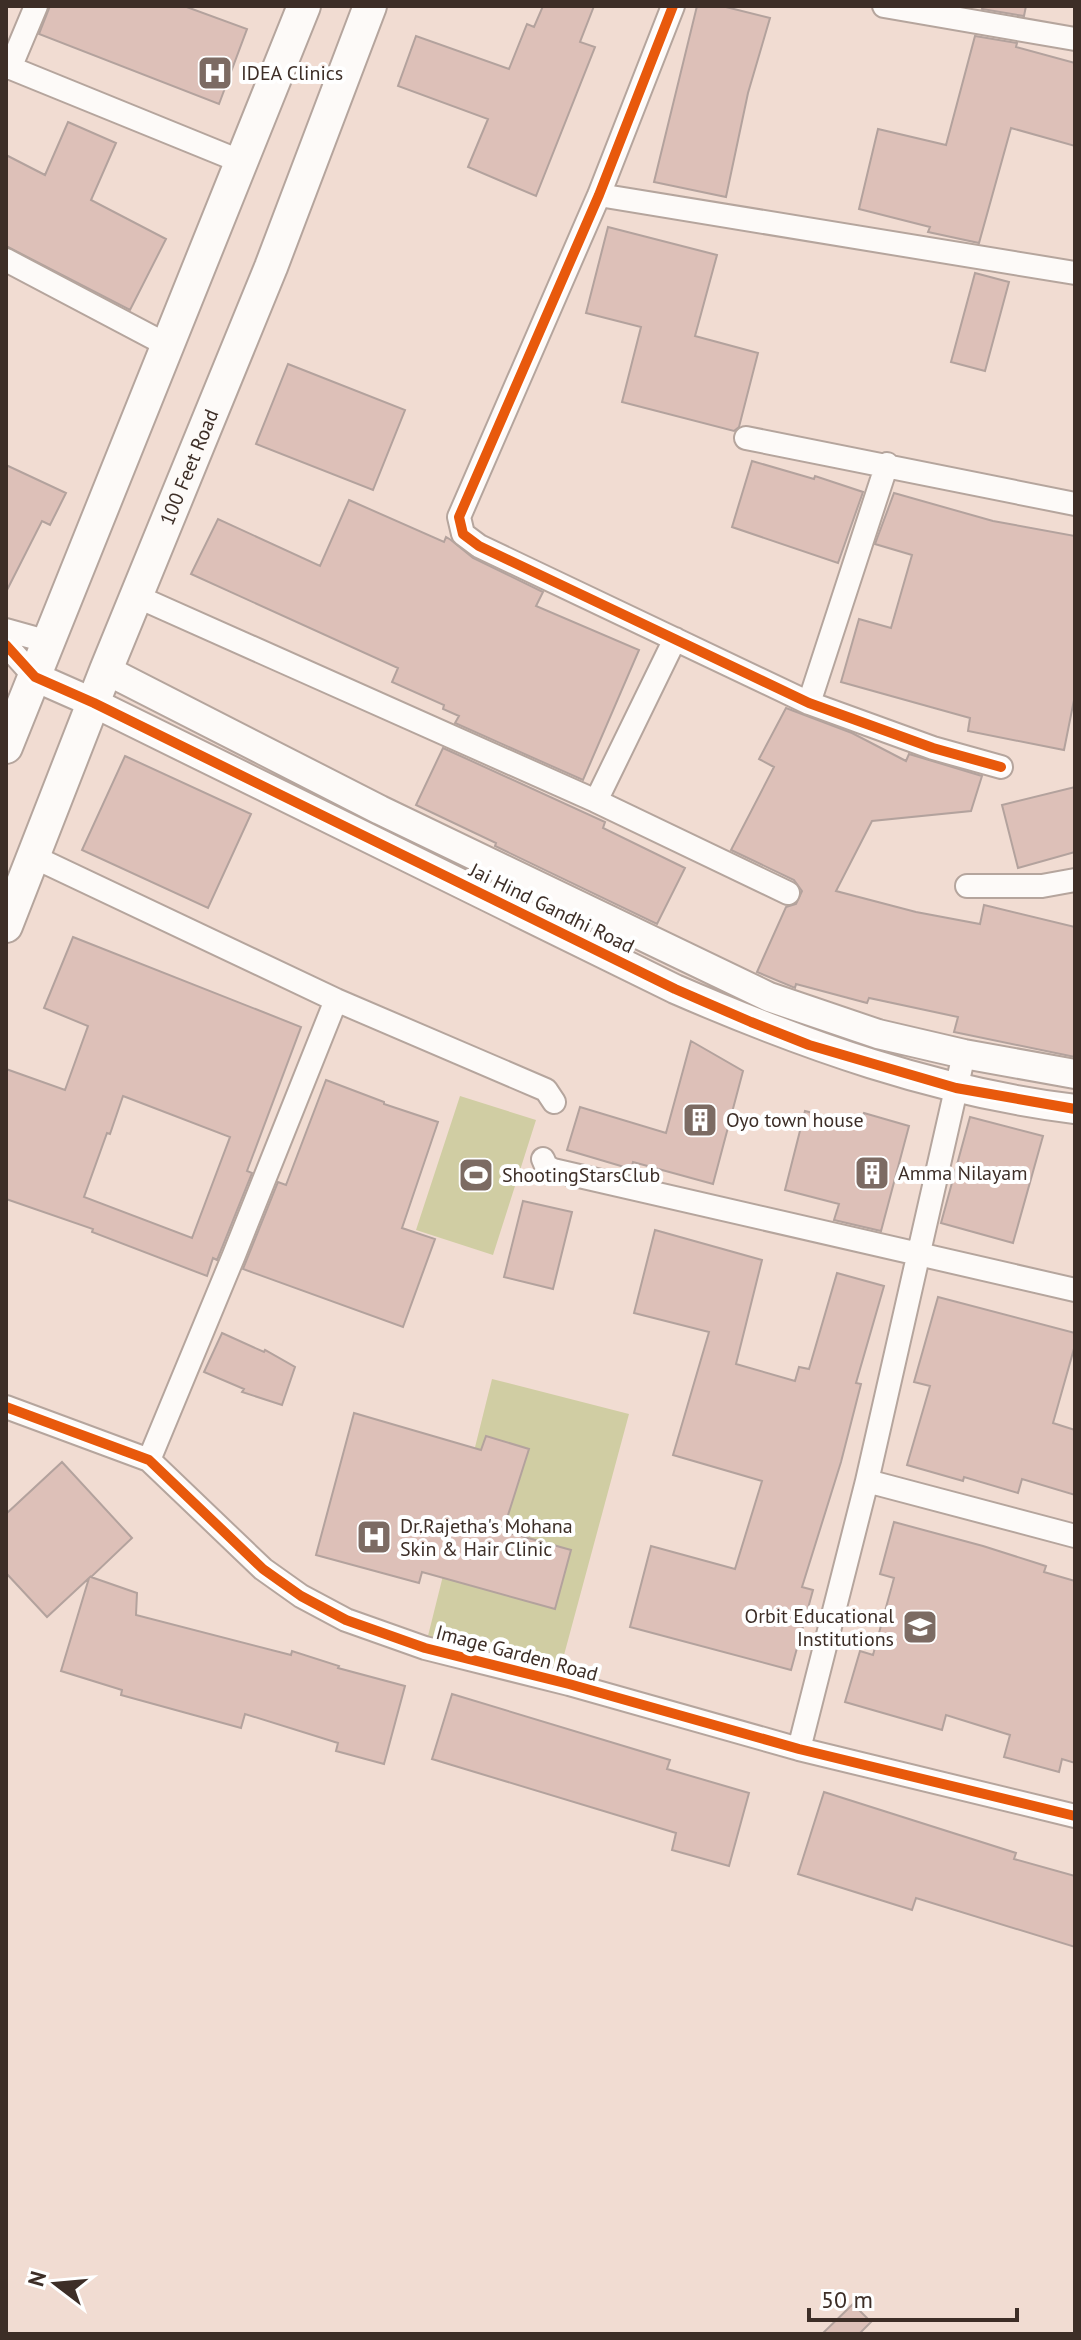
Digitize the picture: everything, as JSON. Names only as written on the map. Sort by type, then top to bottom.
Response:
[{"type":"main road","points":[[6,747],[304,6]]},
{"type":"main road","name":"100 Feet Road","points":[[6,926],[106,670],[271,267],[370,6]]},
{"type":"street","points":[[36,6],[8,67],[242,162]]},
{"type":"street","points":[[673,6],[599,195],[459,517],[463,534],[479,546],[809,703],[933,748],[1001,767]]},
{"type":"street","points":[[884,6],[1075,39]]},
{"type":"street","points":[[599,195],[1075,273]]},
{"type":"street","points":[[6,260],[167,345]]},
{"type":"street","points":[[746,438],[1075,504]]},
{"type":"street","points":[[809,703],[887,464]]},
{"type":"street","points":[[136,596],[596,801],[788,893]]},
{"type":"street","points":[[6,630],[49,642]]},
{"type":"street","points":[[596,801],[675,639]]},
{"type":"street","points":[[6,645],[35,677]]},
{"type":"street","name":"Jai Hind Gandhi Road","points":[[106,670],[380,810],[769,997],[878,1034],[964,1054],[1075,1074]]},
{"type":"street","name":"Jai Hind Gandhi Road","points":[[35,677],[94,703],[675,989],[809,1045],[956,1088],[1075,1109]]},
{"type":"street","points":[[34,857],[336,1000],[546,1090],[554,1102]]},
{"type":"street","points":[[967,886],[1042,886],[1075,880]]},
{"type":"street","points":[[149,1460],[336,1000]]},
{"type":"street","points":[[799,1749],[867,1481],[964,1054]]},
{"type":"street","points":[[543,1159],[546,1166],[553,1170],[1075,1290]]},
{"type":"street","name":"Image Garden Road","points":[[6,1407],[149,1460],[263,1569],[301,1596],[346,1620],[425,1648],[569,1684],[799,1749],[1075,1816]]},
{"type":"street","points":[[867,1481],[1075,1536]]},
{"type":"shaded area","name":"ShootingStarsClub","points":[[460,1096],[536,1120],[493,1255],[416,1230]]},
{"type":"shaded area","points":[[492,1379],[629,1414],[557,1681],[425,1648]]},
{"type":"building","points":[[50,6],[184,6],[247,29],[219,104],[39,34]]},
{"type":"building","points":[[543,6],[594,6],[580,42],[595,47],[536,196],[468,167],[488,119],[398,86],[416,36],[509,69],[527,24],[534,27]]},
{"type":"building","points":[[697,6],[722,6],[770,18],[748,93],[726,197],[654,182]]},
{"type":"building","points":[[983,6],[1026,6],[1024,16],[982,9]]},
{"type":"building","points":[[975,36],[1017,43],[1016,47],[1075,63],[1075,146],[1011,128],[979,243],[928,232],[930,227],[859,209],[878,129],[946,145]]},
{"type":"building","points":[[68,122],[116,143],[91,200],[166,239],[130,310],[6,246],[6,155],[45,175]]},
{"type":"building","points":[[608,227],[717,255],[695,336],[758,353],[739,427],[734,431],[622,402],[641,327],[586,313]]},
{"type":"building","points":[[975,273],[1009,282],[985,371],[951,362]]},
{"type":"building","points":[[288,364],[405,410],[373,490],[256,444]]},
{"type":"building","points":[[752,461],[814,479],[815,476],[863,492],[838,563],[732,527]]},
{"type":"building","points":[[6,465],[66,493],[50,525],[42,521],[6,592]]},
{"type":"building","points":[[894,493],[993,521],[1075,536],[1075,695],[1064,750],[968,731],[970,718],[841,682],[859,619],[891,628],[912,555],[875,544]]},
{"type":"building","points":[[349,500],[444,542],[446,537],[473,558],[543,592],[536,606],[639,650],[583,780],[455,723],[459,716],[443,709],[444,705],[392,682],[398,668],[191,574],[218,519],[320,566]]},
{"type":"building","points":[[786,708],[852,733],[906,761],[909,754],[982,776],[971,811],[872,821],[836,891],[916,912],[980,924],[984,905],[1075,927],[1075,1057],[954,1032],[958,1017],[869,998],[867,1003],[796,984],[795,988],[757,972],[786,907],[796,904],[802,891],[794,880],[731,850],[774,767],[759,759]]},
{"type":"building","points":[[443,748],[605,822],[603,828],[685,868],[657,924],[416,805]]},
{"type":"building","points":[[125,756],[251,814],[208,908],[82,850]]},
{"type":"building","points":[[1075,787],[1075,852],[1018,868],[1002,805]]},
{"type":"building","points":[[73,937],[301,1027],[247,1171],[252,1173],[217,1260],[213,1258],[207,1276],[92,1232],[93,1229],[6,1199],[6,1069],[65,1090],[88,1026],[44,1008]],"holes":[[[123,1096],[230,1137],[192,1238],[84,1197]]]},
{"type":"building","name":"Oyo town house","points":[[691,1041],[743,1071],[713,1184],[633,1162],[631,1169],[567,1150],[580,1107],[666,1133]]},
{"type":"building","points":[[326,1080],[438,1122],[402,1228],[435,1239],[403,1327],[243,1269],[278,1182],[286,1185]]},
{"type":"building","points":[[805,1111],[861,1125],[864,1113],[909,1126],[881,1231],[834,1220],[839,1204],[785,1190]]},
{"type":"building","points":[[970,1117],[1043,1136],[1013,1243],[941,1223]]},
{"type":"building","points":[[523,1201],[572,1212],[553,1289],[504,1277]]},
{"type":"building","points":[[655,1230],[762,1260],[736,1364],[795,1381],[799,1367],[809,1369],[837,1273],[884,1286],[856,1383],[861,1384],[841,1462],[802,1587],[813,1590],[791,1670],[630,1627],[651,1546],[735,1569],[762,1481],[673,1455],[709,1332],[634,1313]]},
{"type":"building","points":[[938,1297],[1075,1333],[1075,1345],[1053,1423],[1075,1430],[1075,1495],[1022,1479],[1018,1493],[907,1465],[930,1386],[914,1382]]},
{"type":"building","points":[[222,1333],[265,1350],[295,1367],[282,1405],[242,1392],[244,1389],[204,1372]]},
{"type":"building","points":[[354,1413],[481,1450],[486,1436],[529,1449],[503,1531],[571,1550],[555,1609],[422,1572],[419,1583],[316,1555]]},
{"type":"building","points":[[62,1462],[132,1538],[91,1577],[137,1593],[136,1615],[291,1655],[292,1651],[338,1668],[405,1686],[384,1764],[336,1751],[338,1743],[245,1714],[241,1728],[121,1695],[122,1690],[61,1671],[89,1578],[47,1617],[6,1573],[6,1514]]},
{"type":"building","points":[[894,1522],[1046,1566],[1044,1572],[1075,1581],[1075,1763],[1062,1759],[1059,1772],[1004,1757],[1010,1735],[946,1715],[942,1730],[845,1702],[860,1651],[873,1655],[894,1578],[880,1574]]},
{"type":"building","points":[[452,1694],[670,1760],[667,1769],[749,1793],[729,1866],[672,1850],[676,1833],[432,1759]]},
{"type":"building","points":[[824,1792],[1016,1853],[1014,1859],[1075,1876],[1075,1947],[916,1898],[912,1910],[798,1874]]},
{"type":"building","points":[[853,2304],[871,2322],[859,2334],[822,2334]]},
{"type":"cycle path","points":[[673,6],[599,195],[459,517],[463,534],[479,546],[809,703],[933,748],[1001,767]]},
{"type":"cycle path","points":[[6,645],[35,677],[94,703],[675,989],[751,1022],[809,1045],[956,1088],[1075,1109]]},
{"type":"cycle path","points":[[6,1407],[149,1460],[263,1569],[301,1596],[346,1620],[425,1648],[569,1684],[799,1749],[1075,1816]]},
{"type":"place","name":"IDEA Clinics","points":[[215,73]]},
{"type":"place","name":"Oyo town house","points":[[700,1120]]},
{"type":"place","name":"Amma Nilayam","points":[[872,1173]]},
{"type":"place","name":"ShootingStarsClub","points":[[476,1175]]},
{"type":"place","name":"Dr.Rajetha's Mohana Skin & Hair Clinic","points":[[374,1537]]},
{"type":"place","name":"Orbit Educational Institutions","points":[[920,1627]]}]
